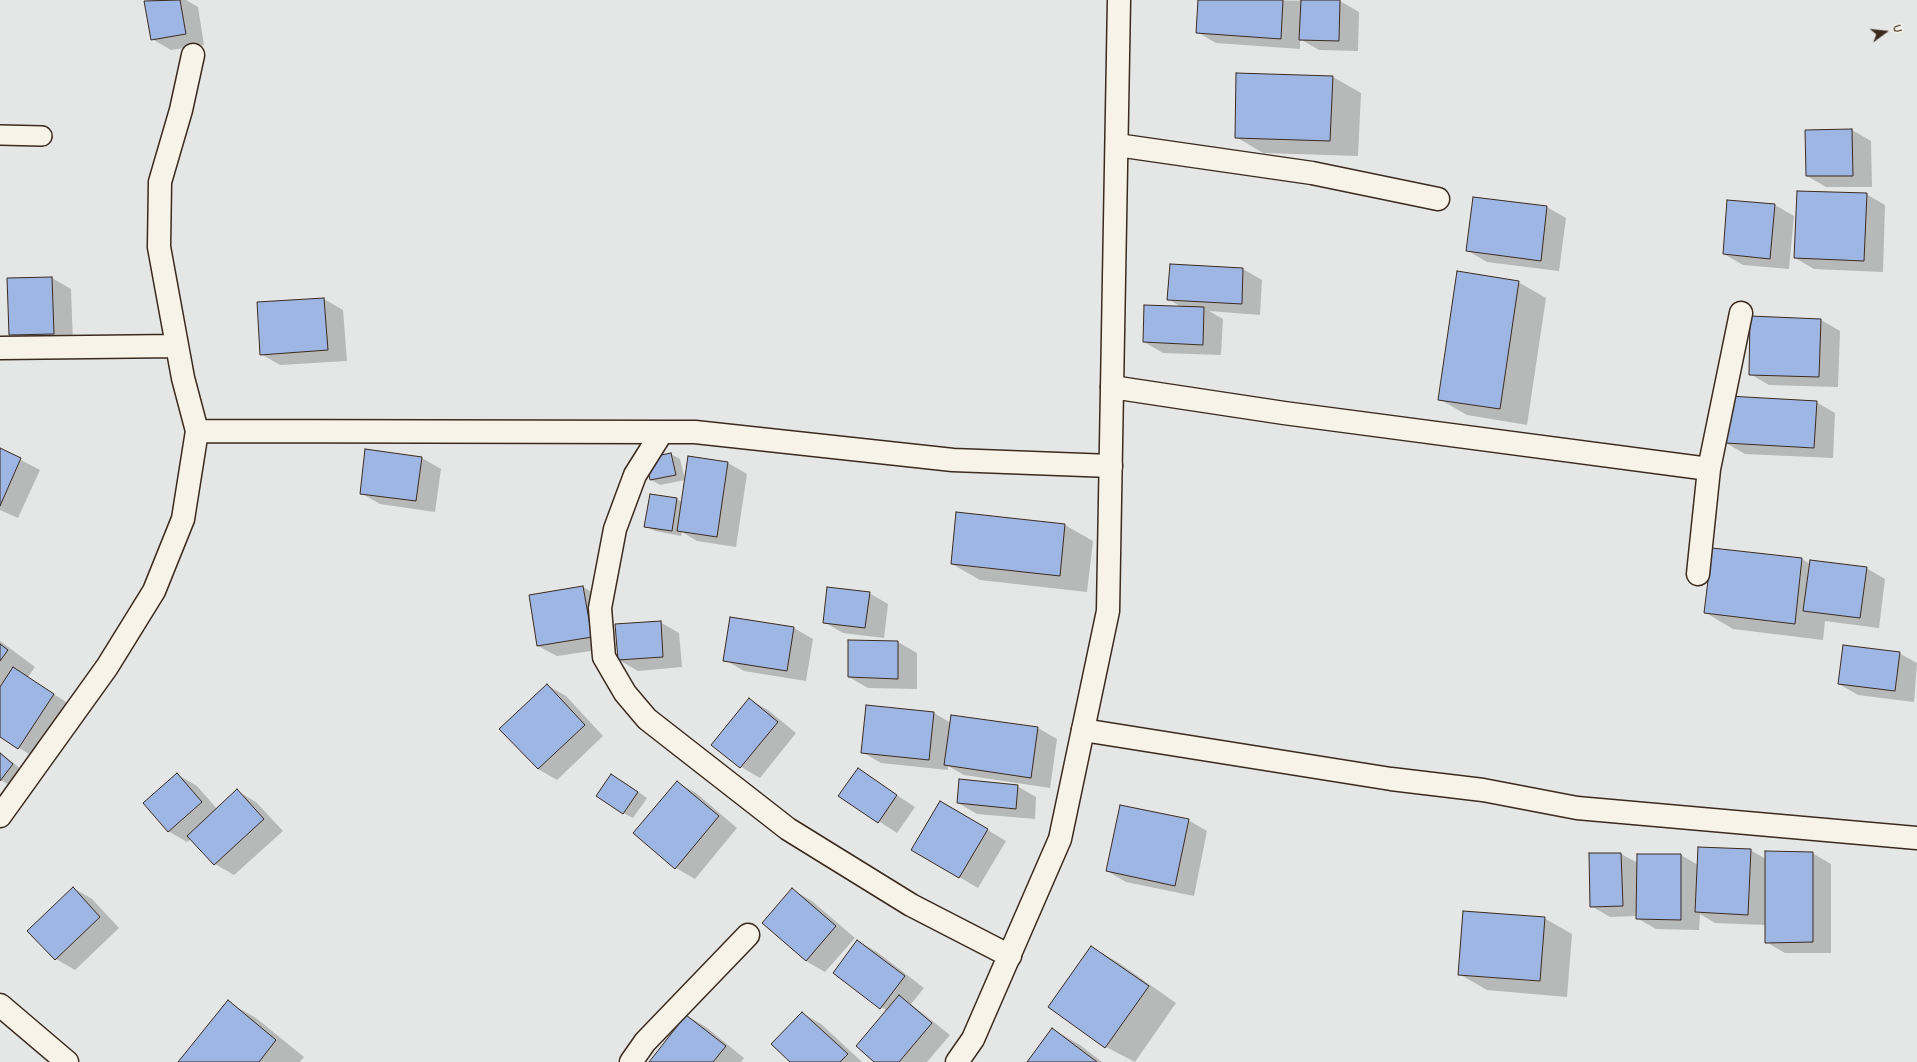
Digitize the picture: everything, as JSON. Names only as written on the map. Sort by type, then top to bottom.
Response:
[{"type":"street","points":[[957,1062],[973,1039],[1060,839],[1108,611],[1120,0]]},
{"type":"street","points":[[0,816],[107,667],[154,591],[183,519],[197,431],[183,378],[159,246],[160,182],[181,110],[193,55]]},
{"type":"street","points":[[1117,145],[1312,173],[1438,199]]},
{"type":"street","points":[[1698,574],[1710,468],[1741,313]]},
{"type":"street","points":[[0,348],[177,346]]},
{"type":"street","points":[[1112,387],[1292,414],[1710,468]]},
{"type":"street","points":[[197,431],[695,432],[953,460],[1111,466]]},
{"type":"street","points":[[662,432],[635,475],[615,529],[600,608],[604,657],[625,693],[647,719],[788,829],[911,905],[1010,956]]},
{"type":"street","points":[[1083,730],[1390,779],[1483,790],[1577,808],[1917,838]]},
{"type":"street","points":[[631,1062],[645,1042],[748,935]]},
{"type":"street","points":[[0,1005],[67,1062]]},
{"type":"lane","points":[[0,135],[42,136]]},
{"type":"building","points":[[180,0],[186,34],[151,40],[144,1]]},
{"type":"building","points":[[1198,0],[1283,0],[1281,39],[1196,33]]},
{"type":"building","points":[[1301,0],[1340,0],[1339,41],[1299,40]]},
{"type":"building","points":[[1236,73],[1333,76],[1330,141],[1235,138]]},
{"type":"building","points":[[1852,129],[1853,176],[1806,176],[1805,130]]},
{"type":"building","points":[[1797,191],[1867,193],[1864,261],[1794,258]]},
{"type":"building","points":[[1473,197],[1547,206],[1541,261],[1466,251]]},
{"type":"building","points":[[1727,200],[1775,204],[1770,259],[1723,254]]},
{"type":"building","points":[[1170,264],[1243,268],[1242,304],[1167,300]]},
{"type":"building","points":[[1457,271],[1519,281],[1500,409],[1438,400]]},
{"type":"building","points":[[52,277],[54,334],[9,335],[7,278]]},
{"type":"building","points":[[324,298],[328,350],[260,355],[257,302]]},
{"type":"building","points":[[1144,305],[1204,307],[1203,345],[1143,342]]},
{"type":"building","points":[[1750,316],[1821,319],[1819,377],[1749,375]]},
{"type":"building","points":[[1728,396],[1817,401],[1814,448],[1725,443]]},
{"type":"building","points":[[0,448],[21,458],[0,506]]},
{"type":"building","points":[[365,449],[422,457],[416,501],[360,494]]},
{"type":"building","points":[[671,453],[676,475],[650,480],[646,458]]},
{"type":"building","points":[[688,456],[728,462],[717,537],[677,531]]},
{"type":"building","points":[[650,494],[677,498],[672,531],[644,527]]},
{"type":"building","points":[[956,512],[1065,524],[1060,576],[951,564]]},
{"type":"building","points":[[1712,548],[1802,558],[1795,624],[1704,613]]},
{"type":"building","points":[[1810,560],[1867,567],[1860,618],[1803,611]]},
{"type":"building","points":[[583,586],[592,637],[537,646],[529,595]]},
{"type":"building","points":[[827,587],[870,592],[865,628],[823,623]]},
{"type":"building","points":[[730,617],[794,627],[787,671],[723,661]]},
{"type":"building","points":[[661,621],[663,657],[618,660],[615,624]]},
{"type":"building","points":[[848,640],[898,641],[898,679],[848,677]]},
{"type":"building","points":[[0,644],[8,650],[0,661]]},
{"type":"building","points":[[1843,645],[1900,652],[1895,691],[1838,684]]},
{"type":"building","points":[[13,667],[54,694],[18,749],[0,737],[0,687]]},
{"type":"building","points":[[547,684],[585,725],[538,769],[499,729]]},
{"type":"building","points":[[749,698],[778,722],[740,768],[711,745]]},
{"type":"building","points":[[866,705],[934,712],[929,760],[861,753]]},
{"type":"building","points":[[951,715],[1038,727],[1031,778],[944,765]]},
{"type":"building","points":[[0,753],[13,764],[0,781]]},
{"type":"building","points":[[858,768],[897,795],[878,823],[838,796]]},
{"type":"building","points":[[177,773],[202,802],[168,832],[143,803]]},
{"type":"building","points":[[611,774],[638,792],[623,814],[596,796]]},
{"type":"building","points":[[959,779],[1018,785],[1016,809],[957,803]]},
{"type":"building","points":[[677,781],[719,816],[675,869],[633,833]]},
{"type":"building","points":[[237,789],[264,819],[214,865],[187,836]]},
{"type":"building","points":[[940,801],[988,829],[959,878],[911,850]]},
{"type":"building","points":[[1120,805],[1189,819],[1175,886],[1106,871]]},
{"type":"building","points":[[1698,847],[1751,849],[1748,915],[1695,912]]},
{"type":"building","points":[[1765,851],[1813,852],[1813,942],[1765,943]]},
{"type":"building","points":[[1589,853],[1621,853],[1623,906],[1590,907]]},
{"type":"building","points":[[1637,854],[1681,854],[1681,920],[1636,919]]},
{"type":"building","points":[[73,887],[100,917],[55,960],[27,931]]},
{"type":"building","points":[[792,888],[836,926],[806,961],[762,923]]},
{"type":"building","points":[[1463,911],[1545,917],[1540,981],[1458,975]]},
{"type":"building","points":[[857,940],[905,976],[880,1009],[833,973]]},
{"type":"building","points":[[1091,946],[1149,986],[1105,1048],[1048,1007]]},
{"type":"building","points":[[899,995],[932,1023],[899,1062],[874,1062],[856,1046]]},
{"type":"building","points":[[228,1000],[276,1040],[259,1062],[178,1062]]},
{"type":"building","points":[[802,1012],[848,1054],[840,1062],[790,1062],[771,1044]]},
{"type":"building","points":[[686,1015],[726,1046],[713,1062],[649,1062]]},
{"type":"building","points":[[1052,1028],[1097,1062],[1027,1062]]}]
